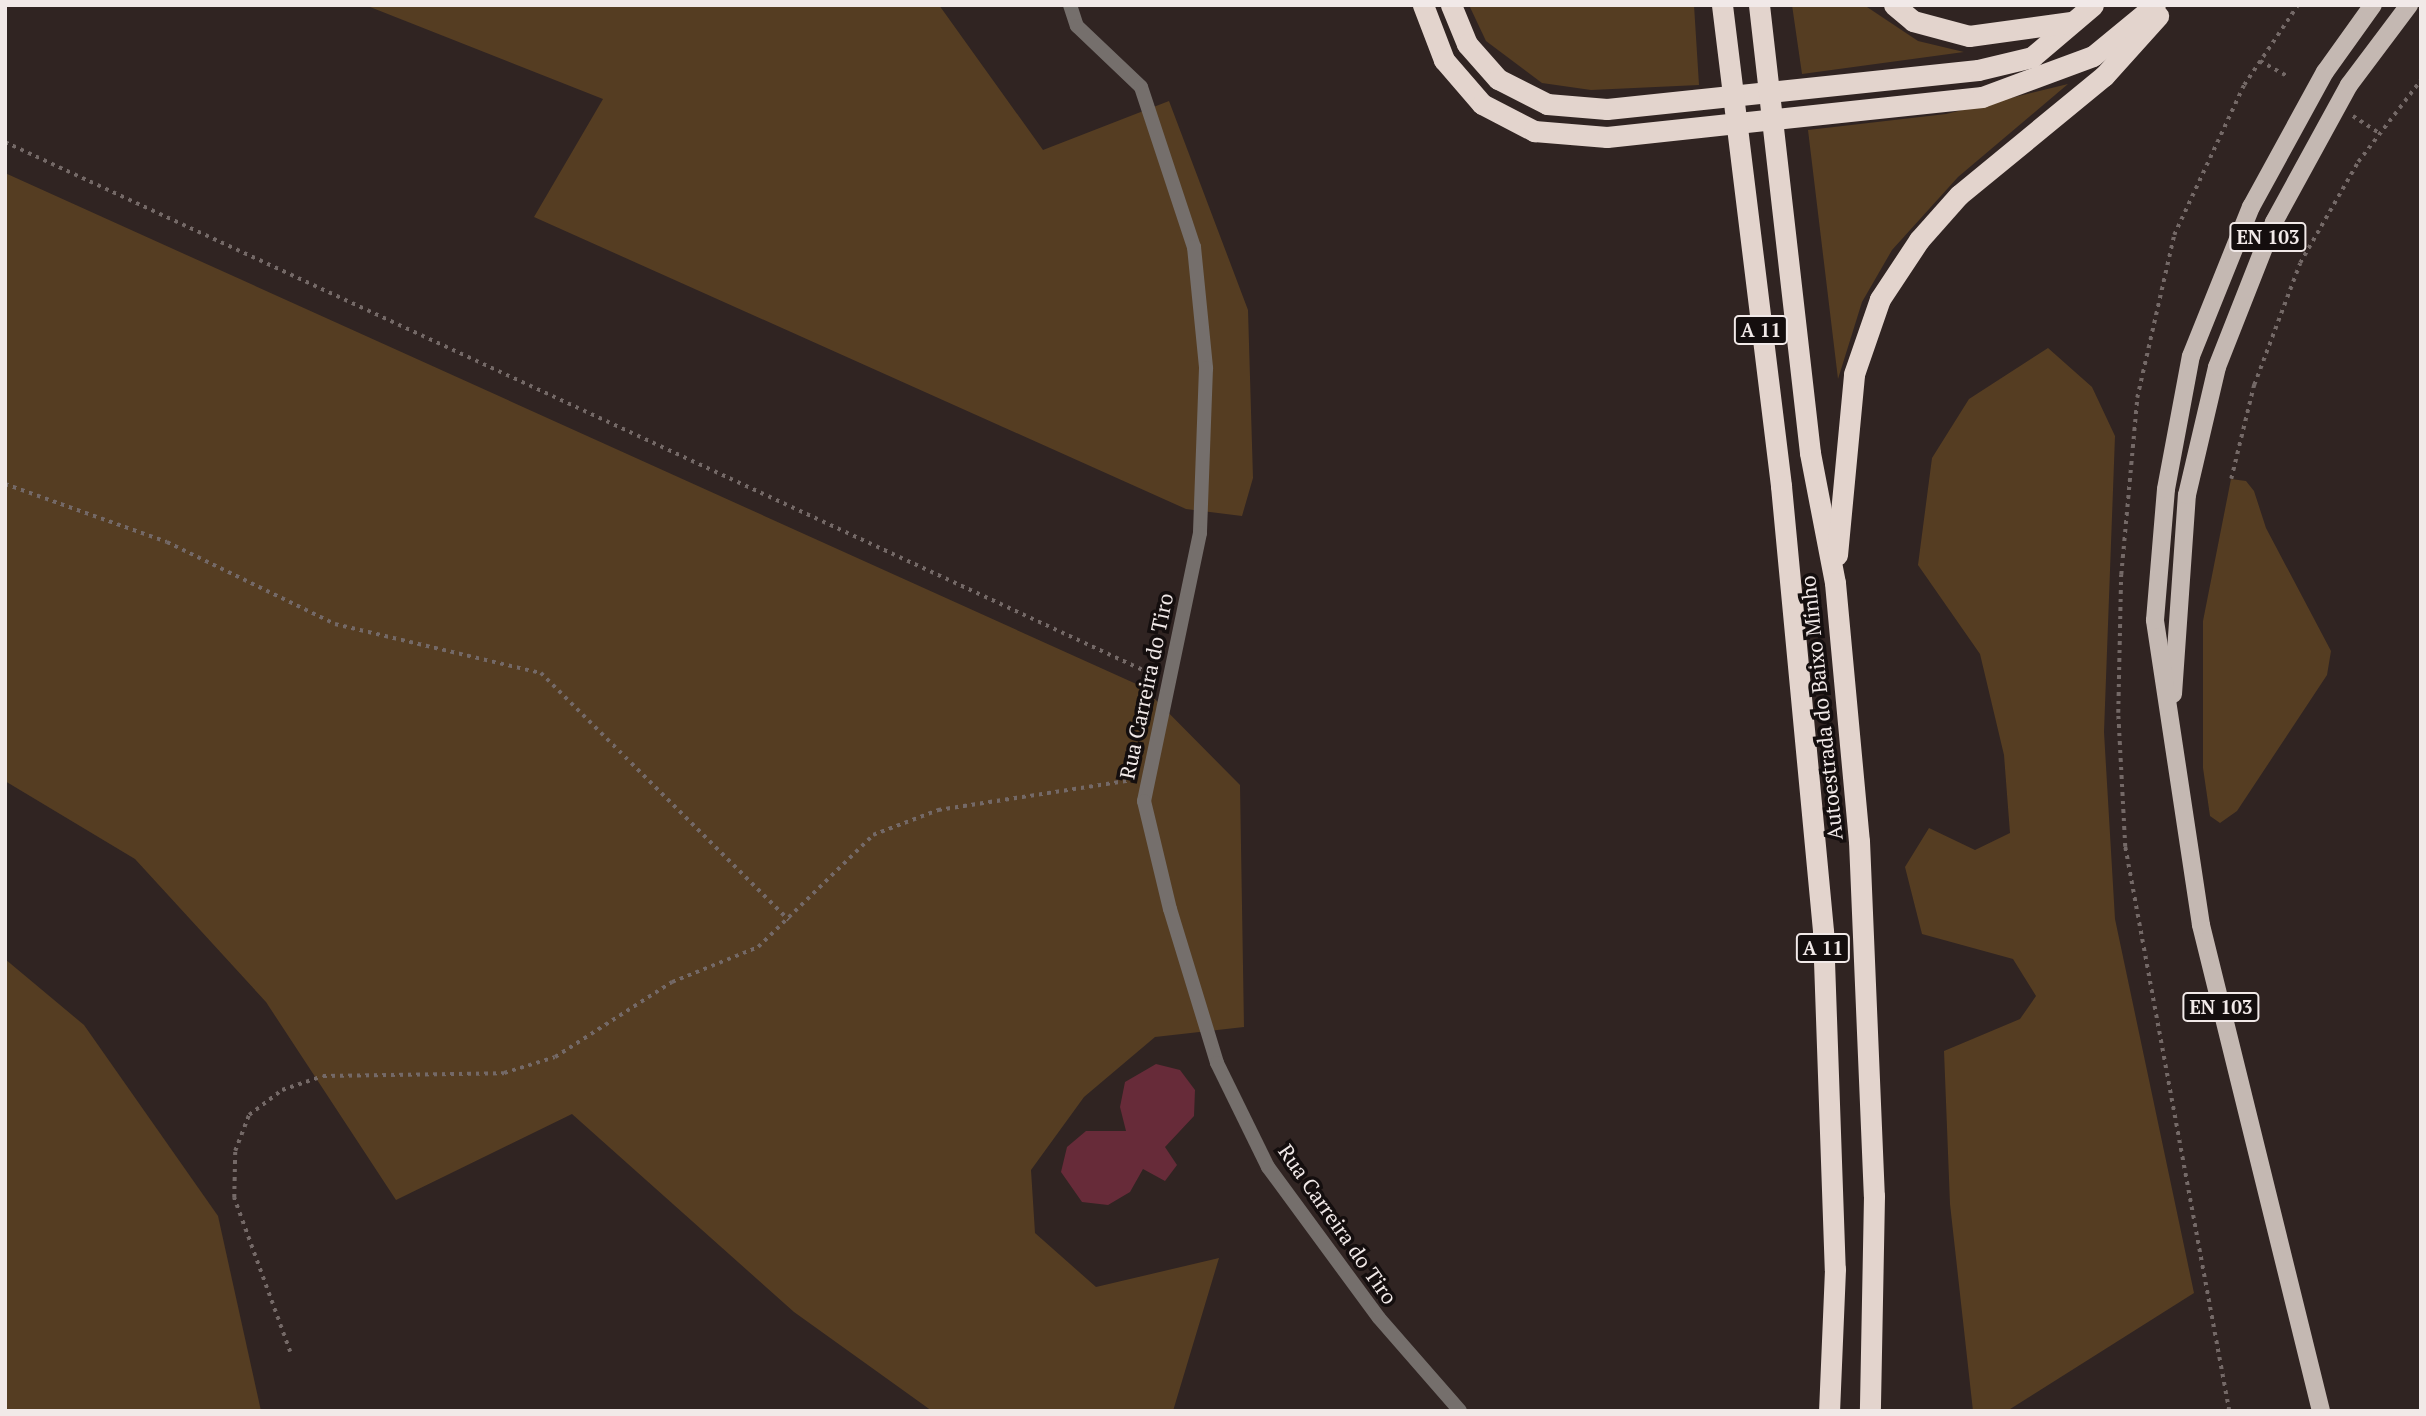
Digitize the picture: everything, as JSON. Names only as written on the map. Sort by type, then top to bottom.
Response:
[{"type":"highway","points":[[1423,5],[1444,60],[1482,104],[1535,131],[1607,137],[1982,97],[2093,56],[2155,5]]},
{"type":"highway","points":[[1451,5],[1467,44],[1498,79],[1547,104],[1607,109],[1979,69],[2032,57],[2093,5]]},
{"type":"highway","points":[[1709,5],[1726,44]]},
{"type":"highway","name":"Autoestrada do Baixo Minho","points":[[1722,5],[1781,486],[1823,932],[1835,1255],[1829,1411]]},
{"type":"highway","name":"Autoestrada do Baixo Minho","points":[[1759,5],[1810,453],[1835,583],[1862,885],[1874,1196],[1870,1411]]},
{"type":"highway","points":[[1894,5],[1913,21],[1969,36],[2071,22]]},
{"type":"highway","points":[[1835,583],[1854,374],[1880,299],[1919,240],[1959,195],[2104,76],[2165,5]]},
{"type":"main road","name":"EN 103","points":[[2321,1411],[2201,925],[2173,775],[2155,620],[2166,489],[2191,356],[2251,207],[2325,72],[2374,5]]},
{"type":"main road","name":"EN 103","points":[[2173,775],[2173,622],[2185,508],[2217,367],[2274,222],[2349,85],[2409,5]]},
{"type":"street","name":"Rua Carreira do Tiro","points":[[1070,5],[1077,26],[1141,87],[1194,247],[1206,368],[1200,533],[1143,801],[1170,909],[1223,1075],[1268,1167],[1379,1318],[1460,1411]]},
{"type":"path","points":[[2260,61],[2287,76]]},
{"type":"path","points":[[2231,479],[2254,385],[2300,263],[2379,134],[2421,80]]},
{"type":"path","points":[[2346,111],[2379,134]]},
{"type":"path","points":[[5,142],[1089,640],[1167,683]]},
{"type":"path","points":[[5,484],[167,542],[335,624],[541,673],[789,920]]},
{"type":"path","points":[[290,1352],[234,1198],[235,1151],[249,1115],[282,1090],[323,1076],[504,1073],[555,1057],[672,982],[758,947],[789,920],[873,835],[925,815],[1148,778]]},
{"type":"shaded area","points":[[365,5],[939,5],[1043,150],[1169,101],[1248,310],[1253,478],[1242,516],[1186,509],[534,217],[603,99]]},
{"type":"shaded area","points":[[1469,5],[1694,5],[1699,85],[1591,90],[1542,83],[1486,41]]},
{"type":"shaded area","points":[[1792,5],[1864,5],[1918,41],[1964,52],[1802,74]]},
{"type":"shaded area","points":[[2068,84],[1958,177],[1892,250],[1862,302],[1838,379],[1808,130],[1946,114]]},
{"type":"shaded area","points":[[5,173],[1143,687],[1240,785],[1244,1027],[1155,1037],[1084,1097],[1031,1170],[1035,1233],[1096,1287],[1219,1258],[1173,1411],[932,1411],[794,1312],[572,1114],[396,1200],[266,1002],[135,859],[5,781]]},
{"type":"shaded area","points":[[2048,348],[2092,387],[2115,436],[2104,732],[2115,919],[2194,1293],[2007,1411],[1973,1411],[1950,1204],[1944,1051],[2020,1019],[2036,996],[2013,959],[1922,934],[1905,867],[1929,828],[1975,850],[2010,833],[2004,755],[1980,654],[1918,565],[1932,458],[1969,399]]},
{"type":"shaded area","points":[[2231,479],[2246,481],[2254,491],[2266,528],[2331,651],[2327,675],[2237,811],[2220,823],[2210,816],[2203,768],[2203,621]]},
{"type":"shaded area","points":[[5,959],[84,1025],[218,1216],[261,1411],[5,1411]]},
{"type":"building","points":[[1156,1064],[1180,1070],[1195,1090],[1194,1116],[1165,1147],[1177,1165],[1165,1181],[1143,1169],[1130,1192],[1108,1205],[1082,1202],[1061,1172],[1067,1147],[1086,1131],[1126,1131],[1120,1107],[1125,1082]]}]
